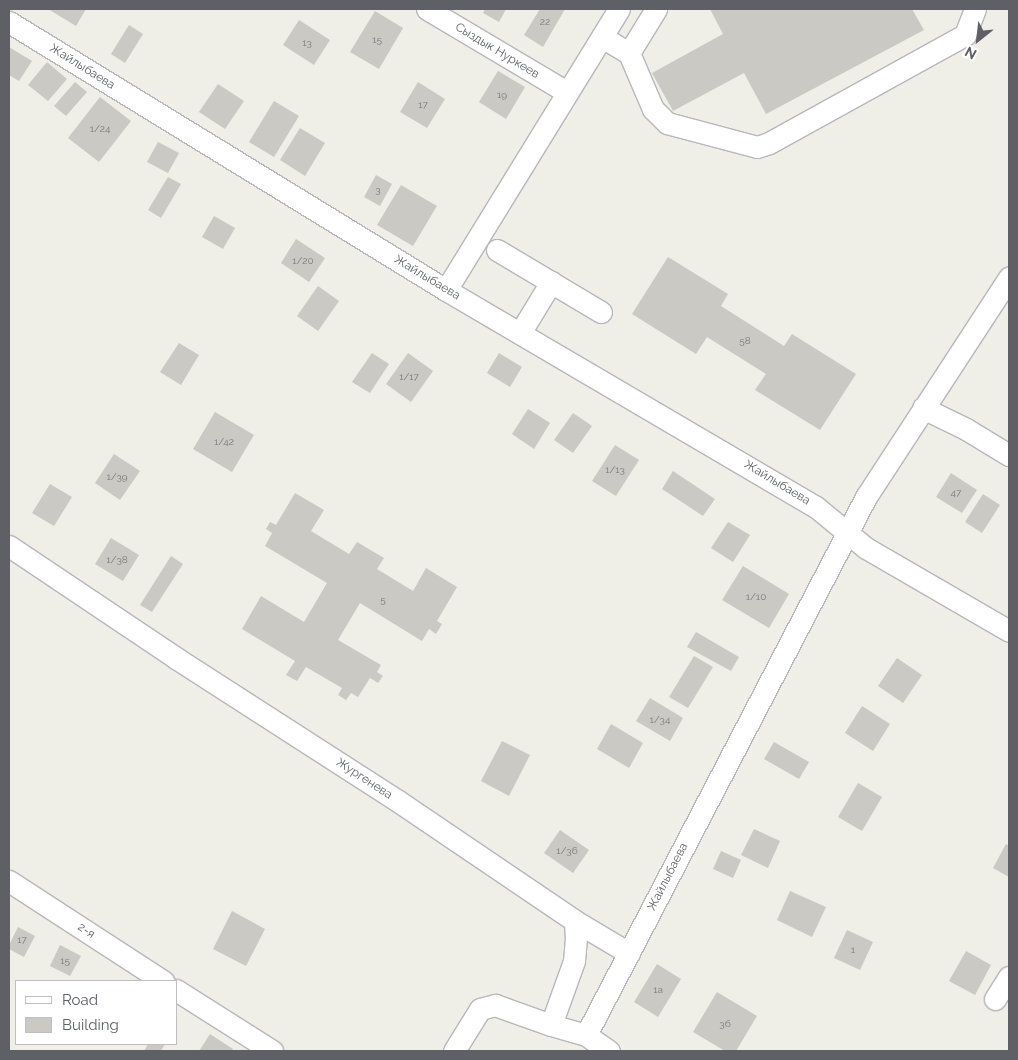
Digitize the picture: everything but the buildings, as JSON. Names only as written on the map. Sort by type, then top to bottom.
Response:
[{"type":"street","name":"Сыздык Нуркеев","points":[[427,9],[567,92]]},
{"type":"street","points":[[446,290],[619,9]]},
{"type":"street","points":[[629,53],[656,9]]},
{"type":"street","points":[[602,37],[629,53],[653,109],[667,123],[757,147],[769,143],[965,35],[975,9]]},
{"type":"street","name":"Жайлыбаева","points":[[9,22],[446,290],[816,506],[847,532]]},
{"type":"street","points":[[497,250],[601,312]]},
{"type":"street","name":"Жайлыбаева","points":[[586,1035],[866,497],[1009,278]]},
{"type":"street","points":[[520,333],[551,282]]},
{"type":"street","points":[[924,408],[966,429],[1009,455]]},
{"type":"street","points":[[847,532],[866,548],[1009,631]]},
{"type":"street","name":"Жургенева","points":[[9,546],[176,658],[398,801],[575,921],[628,953]]},
{"type":"street","name":"2-я","points":[[9,882],[161,980]]},
{"type":"street","points":[[552,1024],[574,962],[575,921]]},
{"type":"street","points":[[995,1000],[1009,977]]},
{"type":"street","points":[[178,991],[272,1051]]},
{"type":"street","points":[[454,1051],[480,1009],[495,1005],[586,1035],[609,1051]]}]
